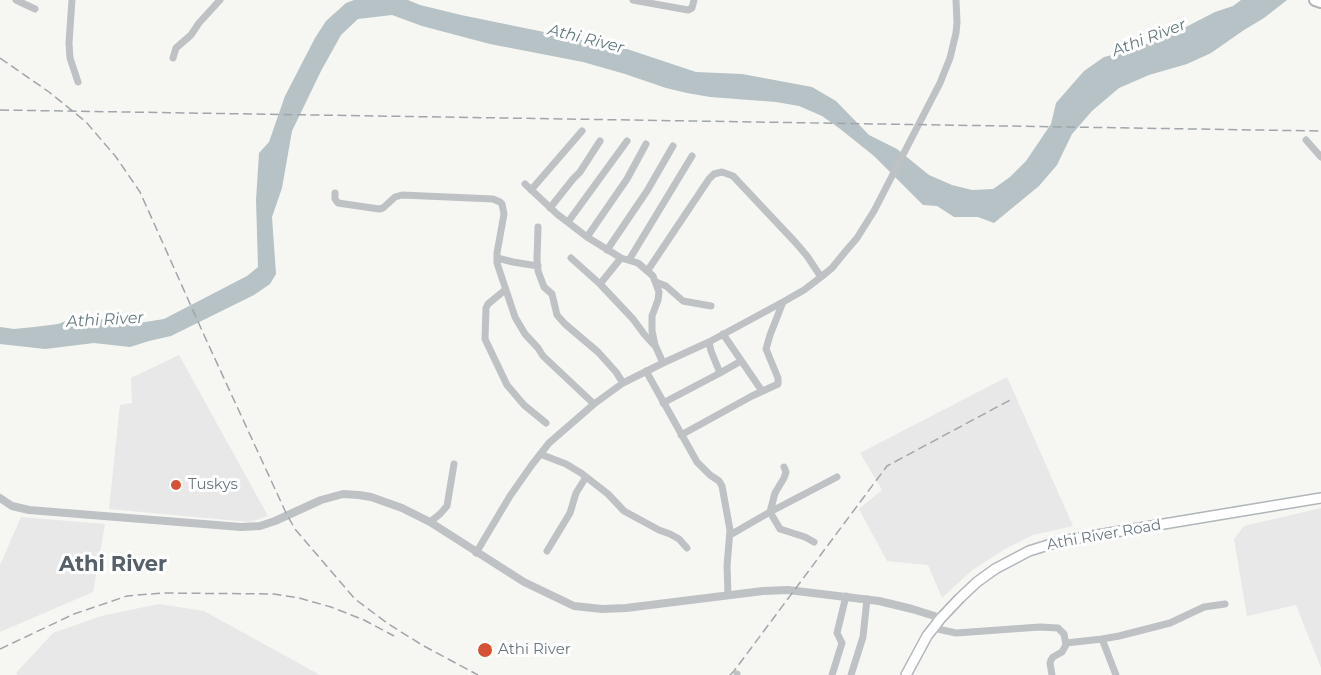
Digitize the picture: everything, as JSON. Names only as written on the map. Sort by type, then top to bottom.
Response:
[{"type":"highway","points":[[1315,0],[1321,2]]},
{"type":"main road","name":"Athi River Road","points":[[906,675],[933,628],[969,589],[995,569],[1038,547],[1061,541],[1321,498]]},
{"type":"street","points":[[16,0],[35,9]]},
{"type":"street","points":[[72,0],[70,58],[78,82]]},
{"type":"street","points":[[173,58],[176,48],[220,0]]},
{"type":"street","points":[[633,0],[688,10],[692,8],[694,0]]},
{"type":"street","points":[[477,553],[510,496],[540,454],[549,443],[594,404],[623,383],[709,342],[804,290],[832,268],[874,211],[940,83],[950,58],[957,22],[956,0]]},
{"type":"street","points":[[531,190],[582,131]]},
{"type":"street","points":[[1306,140],[1321,157]]},
{"type":"street","points":[[550,208],[580,172],[600,141]]},
{"type":"street","points":[[568,222],[627,141]]},
{"type":"street","points":[[587,237],[627,179],[646,144]]},
{"type":"street","points":[[607,250],[674,146]]},
{"type":"street","points":[[600,284],[625,259],[692,156]]},
{"type":"street","points":[[648,270],[709,179],[714,174],[722,172],[733,176],[801,249],[821,276]]},
{"type":"street","points":[[525,184],[550,208],[587,237],[607,250],[638,263],[648,270],[656,282],[658,296],[651,327],[655,345],[663,363]]},
{"type":"street","points":[[335,193],[338,203],[379,209],[395,197],[402,195],[493,199],[502,204],[504,214],[497,258],[498,270],[515,317],[543,356],[594,404]]},
{"type":"street","points":[[538,227],[537,259],[542,285],[552,294],[559,318],[593,346],[623,383]]},
{"type":"street","points":[[497,258],[538,266]]},
{"type":"street","points":[[571,258],[600,284],[655,345]]},
{"type":"street","points":[[656,282],[666,286],[683,301],[711,306]]},
{"type":"street","points":[[505,290],[486,308],[485,339],[507,386],[546,423]]},
{"type":"street","points":[[681,435],[778,384],[778,378],[766,349],[783,302]]},
{"type":"street","points":[[723,334],[762,392]]},
{"type":"street","points":[[709,342],[720,373]]},
{"type":"street","points":[[663,403],[741,361]]},
{"type":"street","points":[[646,371],[697,462],[721,483],[730,536],[728,595]]},
{"type":"street","points":[[540,454],[566,464],[608,494],[624,511],[680,539],[687,548]]},
{"type":"street","points":[[430,522],[447,506],[454,464]]},
{"type":"street","points":[[784,467],[786,472],[775,494],[770,512],[780,529],[814,542]]},
{"type":"street","points":[[547,551],[570,513],[576,493],[586,477]]},
{"type":"street","points":[[730,536],[837,477]]},
{"type":"street","points":[[0,498],[12,506],[29,510],[241,527],[260,526],[321,500],[351,494],[386,502],[430,522],[524,582],[574,606],[602,609],[626,608],[788,590],[867,599],[941,618]]},
{"type":"street","points":[[832,675],[842,643],[837,633],[846,596]]},
{"type":"street","points":[[851,675],[863,637],[867,599]]},
{"type":"street","points":[[1066,643],[1102,639],[1170,622],[1204,607],[1225,604]]},
{"type":"street","points":[[933,628],[956,633],[1041,627],[1058,628],[1064,634],[1066,643],[1065,649],[1051,660],[1052,675]]},
{"type":"street","points":[[1102,639],[1116,675]]},
{"type":"shaded area","points":[[179,355],[268,516],[250,522],[109,509],[120,405],[132,403],[131,378]]},
{"type":"shaded area","points":[[1007,377],[1073,526],[1033,535],[1005,549],[971,571],[942,598],[928,565],[887,561],[859,509],[882,490],[860,453]]},
{"type":"shaded area","points":[[1321,508],[1321,668],[1296,605],[1247,616],[1234,539],[1244,526]]},
{"type":"shaded area","points":[[21,517],[105,524],[93,592],[0,632],[0,565]]},
{"type":"shaded area","points":[[159,604],[204,611],[320,675],[18,675],[16,673],[53,633],[101,616]]},
{"type":"water","points":[[354,0],[408,0],[461,15],[627,49],[696,72],[742,74],[812,87],[836,101],[869,135],[897,149],[929,175],[952,185],[972,190],[993,189],[1010,177],[1026,161],[1051,124],[1056,103],[1084,71],[1104,57],[1157,40],[1168,32],[1182,29],[1215,12],[1233,6],[1241,0],[1287,0],[1211,53],[1119,88],[1092,111],[1072,134],[1057,165],[1039,186],[994,223],[978,217],[954,217],[937,206],[923,205],[874,156],[839,128],[822,116],[799,106],[687,93],[583,62],[490,44],[422,26],[392,15],[358,19],[341,35],[292,131],[282,188],[272,217],[276,274],[270,284],[254,295],[171,336],[130,347],[94,343],[45,349],[0,344],[0,327],[14,329],[58,324],[77,317],[139,323],[164,319],[247,276],[258,267],[256,200],[259,153],[269,142],[285,96],[315,38],[326,21],[346,3]]},
{"type":"railway","points":[[0,58],[49,92],[86,122],[116,157],[140,192],[295,529],[355,599],[422,645],[478,675]]},
{"type":"railway","points":[[0,110],[1321,131]]},
{"type":"railway","points":[[730,675],[887,466],[1012,399]]},
{"type":"railway","points":[[0,649],[74,614],[127,596],[163,593],[274,594],[299,598],[364,620],[394,636]]},
{"type":"place","name":"Tuskys","points":[[176,485]]},
{"type":"place","name":"Athi River","points":[[485,650]]},
{"type":"district","name":"Athi River","points":[[113,565]]}]
